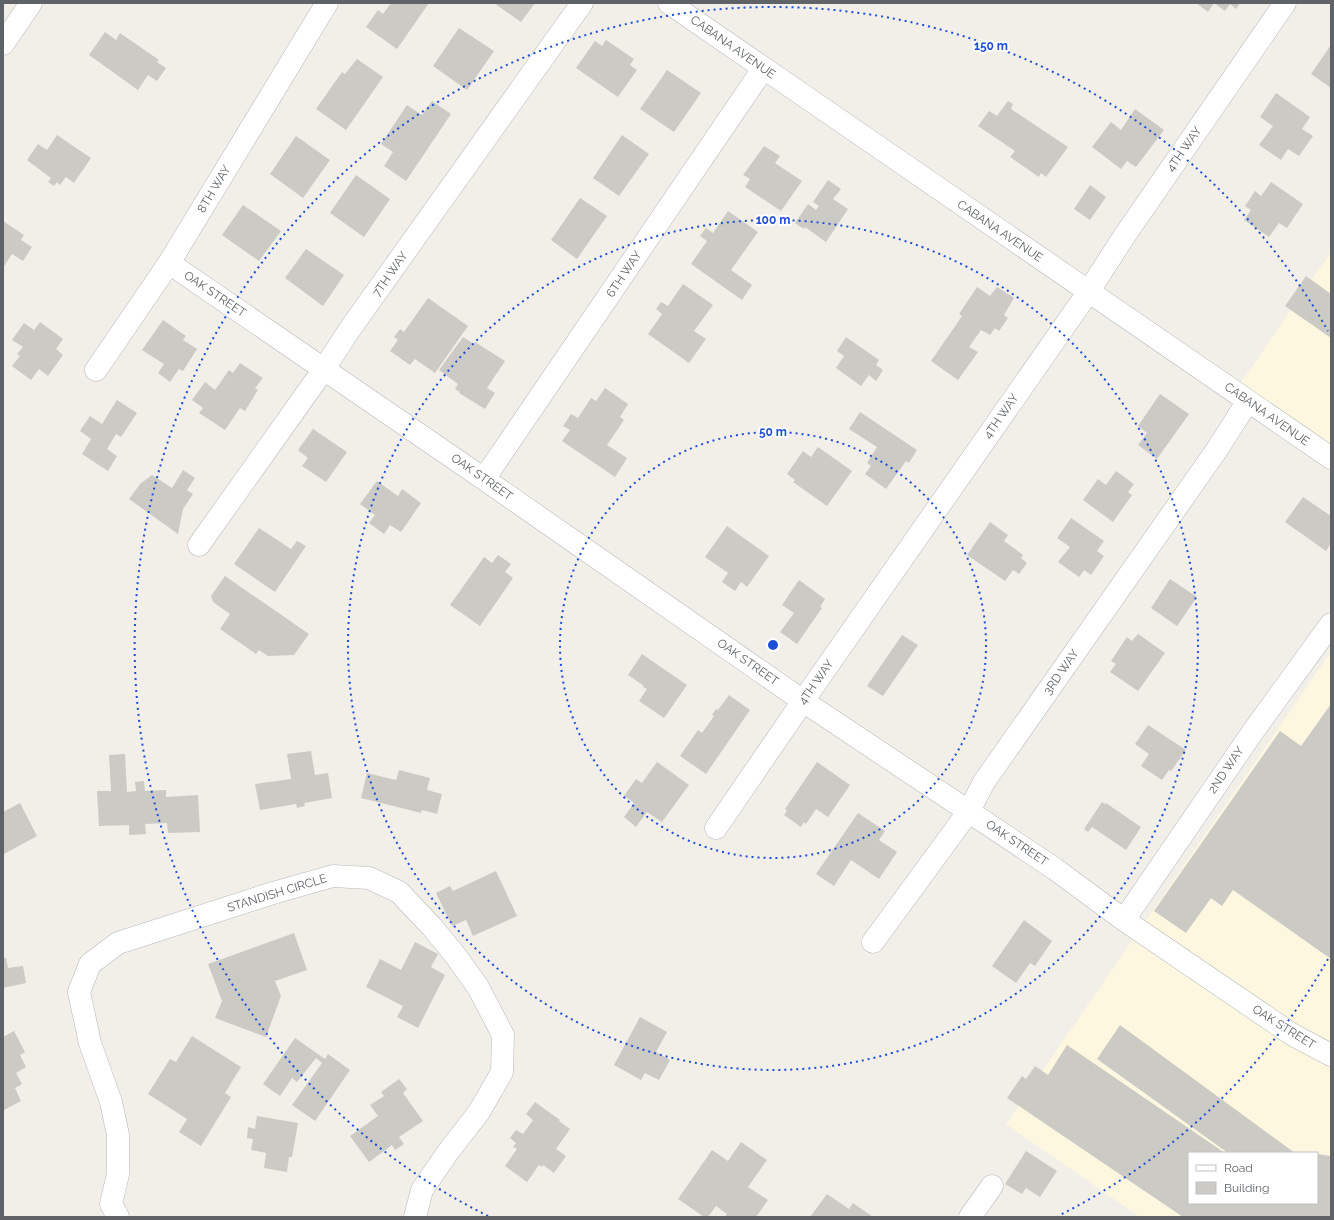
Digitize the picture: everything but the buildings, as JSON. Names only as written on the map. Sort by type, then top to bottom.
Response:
[{"type":"street","points":[[3,44],[31,3]]},
{"type":"street","name":"8TH WAY","points":[[96,370],[169,263],[327,3]]},
{"type":"street","name":"7TH WAY","points":[[199,545],[324,369],[350,329],[582,3]]},
{"type":"street","name":"CABANA AVENUE","points":[[669,3],[1331,458]]},
{"type":"street","name":"4TH WAY","points":[[716,828],[803,700],[1089,291],[1123,238],[1285,3]]},
{"type":"street","name":"6TH WAY","points":[[484,479],[763,69]]},
{"type":"street","name":"OAK STREET","points":[[169,263],[803,700],[1055,869],[1124,920],[1293,1035],[1330,1052]]},
{"type":"street","name":"3RD WAY","points":[[873,942],[970,811],[984,782],[1216,451],[1248,401]]},
{"type":"street","name":"2ND WAY","points":[[1124,920],[1254,730],[1331,624]]},
{"type":"street","name":"STANDISH CIRCLE","points":[[118,1217],[111,1204],[118,1174],[118,1135],[111,1102],[90,1043],[79,992],[90,964],[118,943],[273,893],[333,876],[369,878],[399,892],[432,927],[455,955],[478,987],[503,1035],[502,1072],[479,1112],[448,1152],[422,1190],[415,1217]]},
{"type":"street","points":[[970,1217],[992,1186]]},
{"type":"shaded area","points":[[1331,252],[1331,453],[1238,387]]},
{"type":"shaded area","points":[[1331,652],[1331,1217],[1140,1217],[1006,1124]]}]
